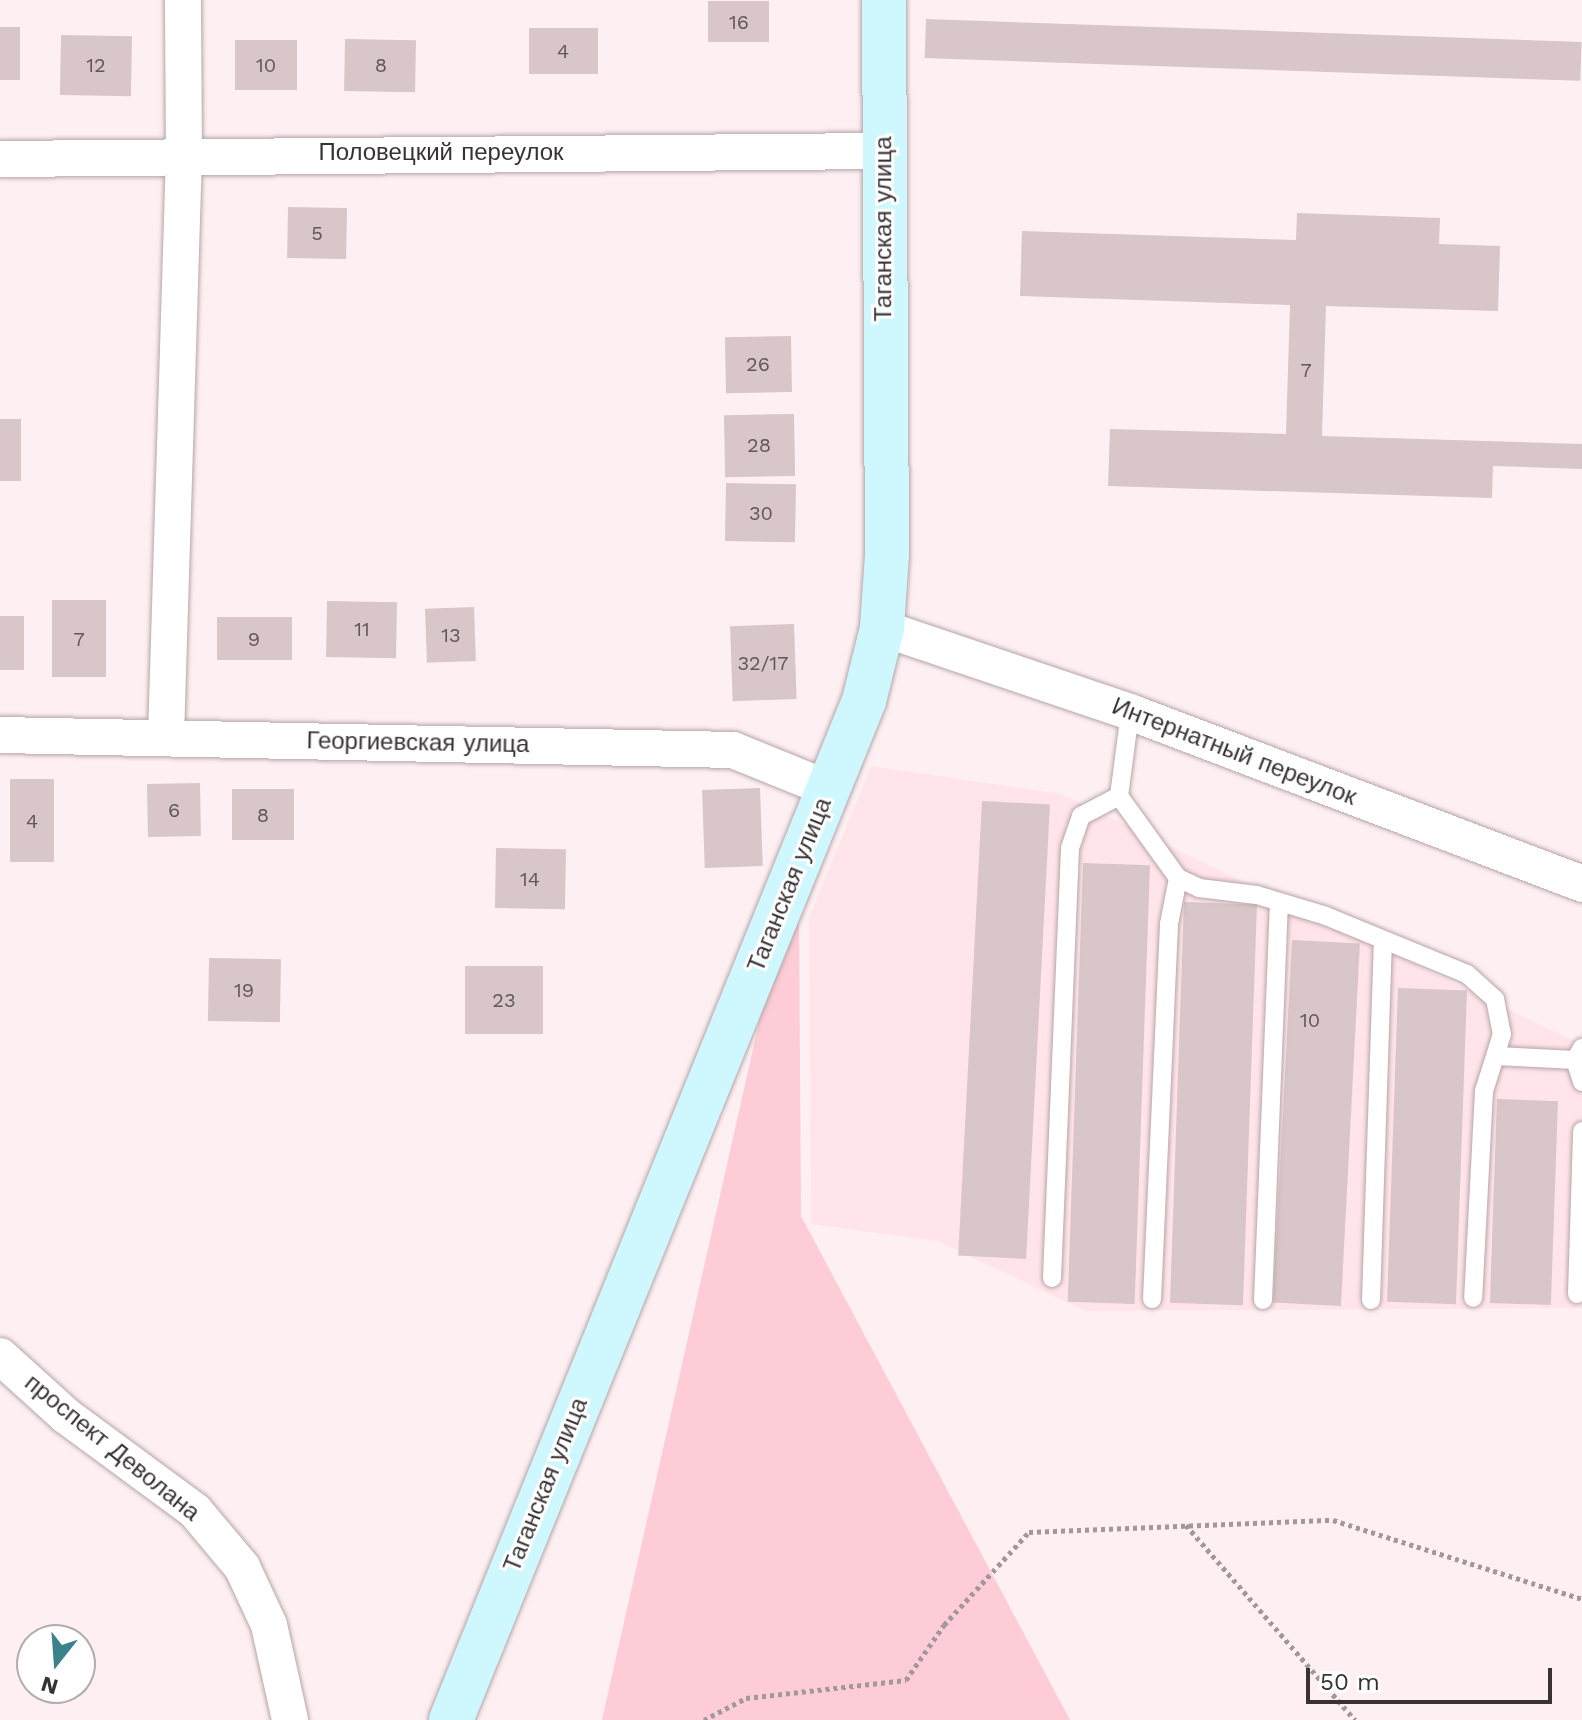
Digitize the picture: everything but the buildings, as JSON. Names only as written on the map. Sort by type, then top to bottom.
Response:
[{"type":"street","points":[[166,737],[184,155],[183,0]]},
{"type":"street","name":"Таганская улица","points":[[451,1720],[864,701],[882,628],[887,555],[884,0]]},
{"type":"street","name":"Половецкий переулок","points":[[0,159],[883,151]]},
{"type":"street","name":"Интернатный переулок","points":[[882,628],[1130,712],[1582,884]]},
{"type":"street","name":"Георгиевская улица","points":[[0,735],[733,750],[829,789]]},
{"type":"street","name":"проспект Деволана","points":[[0,1356],[65,1415],[195,1511],[242,1567],[269,1625],[290,1720]]},
{"type":"lane","points":[[1130,712],[1119,796],[1178,878],[1199,888],[1279,902],[1326,916],[1383,943],[1467,974],[1483,985],[1495,999],[1502,1034],[1484,1091],[1473,1298]]},
{"type":"lane","points":[[1052,1278],[1070,848],[1081,816],[1119,796]]},
{"type":"lane","points":[[1152,1299],[1169,924],[1178,878]]},
{"type":"lane","points":[[1263,1300],[1279,902]]},
{"type":"lane","points":[[1371,1300],[1383,943]]},
{"type":"lane","points":[[1497,1056],[1579,1054],[1582,1082]]},
{"type":"lane","points":[[1577,1294],[1582,1131]]},
{"type":"path","points":[[704,1720],[746,1698],[906,1680],[944,1625],[1029,1532],[1333,1520],[1582,1599]]},
{"type":"path","points":[[1186,1525],[1355,1720]]},
{"type":"shaded area","points":[[871,766],[1061,794],[1582,1045],[1582,1308],[1085,1311],[938,1241],[811,1224],[809,918]]},
{"type":"shaded area","points":[[784,911],[799,917],[801,1216],[1070,1720],[602,1720]]}]
